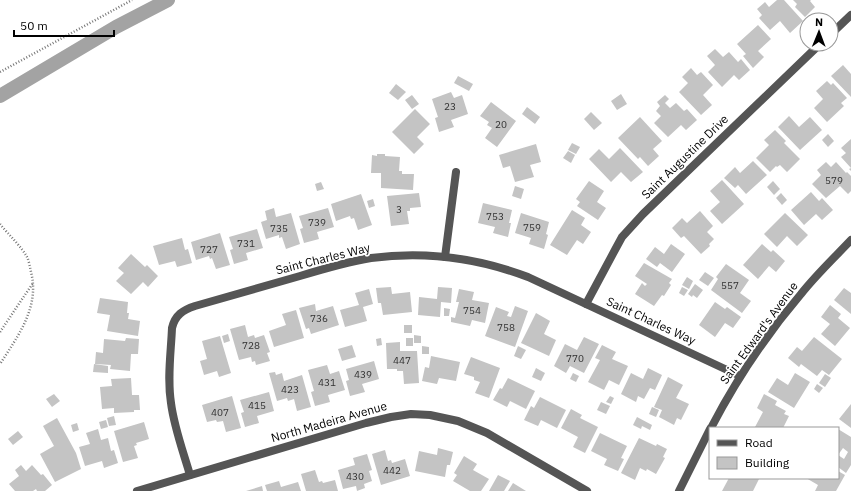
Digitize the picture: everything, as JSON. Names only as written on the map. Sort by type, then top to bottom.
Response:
[{"type":"street","points":[[839,27],[851,16]]},
{"type":"street","name":"Saint Augustine Drive","points":[[586,304],[616,248],[630,228],[812,52]]},
{"type":"street","points":[[445,257],[456,172]]},
{"type":"street","name":"Saint Edward's Avenue","points":[[711,427],[740,376],[801,292],[851,240]]},
{"type":"street","name":"Saint Charles Way","points":[[190,475],[175,424],[170,389],[172,328],[176,318],[181,312],[195,306],[357,261],[397,256],[445,257],[480,262],[511,271],[586,304],[740,376]]},
{"type":"street","name":"North Madeira Avenue","points":[[137,491],[373,421],[401,415],[420,414],[449,418],[478,429],[587,491]]},
{"type":"street","name":"Saint Edward's Avenue","points":[[679,491],[709,431]]},
{"type":"path","points":[[0,72],[132,0]]},
{"type":"path","points":[[0,224],[27,258],[34,282],[33,298],[29,314],[0,364]]},
{"type":"path","points":[[0,332],[34,282]]},
{"type":"building","points":[[777,0],[784,0],[799,17],[799,25],[790,33],[780,21],[770,30],[759,18],[762,15],[757,9],[765,2],[769,7]]},
{"type":"building","points":[[793,0],[811,0],[810,1],[815,7],[810,12],[800,12],[795,7],[797,4]]},
{"type":"building","points":[[758,25],[771,39],[758,51],[764,57],[753,68],[743,56],[746,54],[737,44]]},
{"type":"building","points":[[715,49],[723,57],[729,52],[738,62],[741,59],[750,70],[739,80],[734,75],[722,87],[708,72],[715,65],[707,56]]},
{"type":"building","points":[[843,65],[851,74],[851,97],[831,76]]},
{"type":"building","points":[[691,68],[697,75],[701,72],[713,85],[703,95],[712,105],[701,115],[679,92],[688,83],[682,77]]},
{"type":"building","points":[[458,76],[473,84],[469,91],[454,83]]},
{"type":"building","points":[[827,81],[831,85],[833,83],[847,98],[841,103],[844,106],[827,122],[814,108],[823,99],[816,91]]},
{"type":"building","points":[[396,84],[406,92],[398,100],[389,93]]},
{"type":"building","points":[[451,92],[454,98],[462,95],[468,114],[451,120],[454,127],[439,132],[435,118],[438,117],[432,99]]},
{"type":"building","points":[[621,94],[627,104],[617,110],[611,101]]},
{"type":"building","points":[[412,95],[419,104],[412,109],[405,100]]},
{"type":"building","points":[[665,95],[669,99],[665,103],[670,108],[676,103],[684,111],[687,109],[697,120],[686,130],[681,125],[668,137],[654,123],[661,116],[656,111],[660,106],[657,102]]},
{"type":"building","points":[[491,102],[516,121],[497,147],[485,138],[492,128],[487,125],[489,122],[480,116]]},
{"type":"building","points":[[527,107],[540,117],[535,124],[522,114]]},
{"type":"building","points":[[415,109],[430,124],[417,137],[424,144],[414,154],[392,132]]},
{"type":"building","points":[[591,112],[602,123],[594,130],[584,119]]},
{"type":"building","points":[[789,116],[799,127],[810,117],[822,130],[800,150],[778,127]]},
{"type":"building","points":[[640,117],[662,141],[653,149],[659,156],[648,166],[640,157],[638,159],[618,138]]},
{"type":"building","points":[[775,130],[786,141],[784,143],[800,159],[787,172],[780,165],[777,167],[776,166],[770,172],[756,158],[769,145],[764,140]]},
{"type":"building","points":[[828,134],[834,141],[828,147],[822,140]]},
{"type":"building","points":[[851,139],[851,168],[841,157],[846,153],[841,148]]},
{"type":"building","points":[[572,143],[580,147],[576,154],[568,150]]},
{"type":"building","points":[[536,144],[541,162],[530,165],[534,177],[515,182],[510,166],[503,168],[499,155]]},
{"type":"building","points":[[620,148],[643,172],[631,182],[621,172],[611,182],[589,159],[599,149],[609,159]]},
{"type":"building","points":[[568,151],[575,155],[571,163],[563,158]]},
{"type":"building","points":[[377,154],[400,157],[399,171],[402,171],[402,174],[414,174],[413,190],[381,188],[381,173],[371,173],[372,155],[377,156]]},
{"type":"building","points":[[753,161],[767,175],[746,194],[738,185],[735,188],[724,178],[735,167],[740,173]]},
{"type":"building","points":[[826,162],[831,167],[836,162],[846,173],[847,172],[851,176],[851,191],[848,194],[840,186],[826,198],[812,184],[821,175],[817,170]]},
{"type":"building","points":[[722,180],[744,204],[722,224],[710,211],[720,202],[710,191]]},
{"type":"building","points":[[589,181],[604,191],[597,202],[606,208],[598,220],[577,206],[580,202],[576,199]]},
{"type":"building","points":[[773,181],[780,189],[774,195],[767,187]]},
{"type":"building","points":[[321,182],[324,189],[317,191],[315,184]]},
{"type":"building","points":[[515,186],[524,189],[521,199],[512,196]]},
{"type":"building","points":[[811,192],[819,201],[822,198],[833,210],[822,220],[816,214],[804,225],[791,210]]},
{"type":"building","points":[[419,193],[421,207],[410,208],[410,211],[407,211],[409,224],[391,226],[387,196]]},
{"type":"building","points":[[781,193],[787,200],[782,205],[776,198]]},
{"type":"building","points":[[361,194],[372,225],[358,230],[354,218],[351,219],[350,216],[336,221],[331,204]]},
{"type":"building","points":[[373,199],[375,206],[369,208],[367,201]]},
{"type":"building","points":[[483,203],[512,210],[508,237],[493,233],[495,227],[478,223]]},
{"type":"building","points":[[274,208],[276,217],[291,213],[300,244],[286,249],[282,237],[279,238],[279,235],[266,239],[261,222],[267,220],[265,211]]},
{"type":"building","points":[[328,208],[334,227],[317,232],[319,239],[304,243],[300,229],[303,228],[299,216]]},
{"type":"building","points":[[572,210],[585,218],[581,225],[591,232],[583,244],[577,240],[567,255],[550,245]]},
{"type":"building","points":[[700,211],[713,226],[707,232],[714,239],[709,244],[710,246],[701,254],[684,236],[681,238],[672,228],[682,218],[687,223]]},
{"type":"building","points":[[521,213],[549,222],[546,234],[548,235],[544,249],[529,244],[531,238],[515,233]]},
{"type":"building","points":[[785,213],[808,235],[797,246],[787,236],[777,247],[764,234]]},
{"type":"building","points":[[257,229],[263,248],[246,253],[248,260],[234,264],[230,250],[233,249],[229,237]]},
{"type":"building","points":[[220,233],[230,265],[216,269],[212,258],[210,259],[209,256],[196,260],[191,242]]},
{"type":"building","points":[[182,238],[185,250],[188,249],[192,263],[177,267],[175,261],[159,265],[153,246]]},
{"type":"building","points":[[671,244],[685,254],[672,272],[660,263],[657,267],[646,259],[655,247],[664,254]]},
{"type":"building","points":[[762,244],[771,252],[773,250],[785,261],[776,272],[769,266],[758,279],[743,265]]},
{"type":"building","points":[[131,254],[145,267],[147,265],[158,276],[148,287],[143,282],[131,294],[116,281],[124,273],[118,268]]},
{"type":"building","points":[[644,263],[672,279],[669,283],[671,285],[664,296],[662,295],[654,306],[635,294],[642,283],[645,286],[647,284],[635,276]]},
{"type":"building","points":[[726,264],[749,280],[740,293],[751,301],[742,313],[711,290],[718,279],[716,277]]},
{"type":"building","points":[[705,272],[714,278],[708,286],[699,280]]},
{"type":"building","points":[[687,277],[693,281],[689,289],[682,285]]},
{"type":"building","points":[[695,284],[703,290],[697,298],[688,294]]},
{"type":"building","points":[[391,287],[392,294],[410,292],[412,312],[383,315],[381,303],[378,303],[376,288]]},
{"type":"building","points":[[438,287],[452,288],[451,303],[441,302],[440,317],[418,315],[419,297],[437,299]]},
{"type":"building","points":[[682,287],[688,290],[684,296],[679,293]]},
{"type":"building","points":[[844,288],[851,293],[851,314],[834,300]]},
{"type":"building","points":[[369,289],[373,304],[363,307],[367,321],[345,327],[340,310],[359,305],[355,293]]},
{"type":"building","points":[[459,289],[474,292],[472,300],[489,303],[485,323],[472,320],[470,326],[451,322],[451,317],[455,318],[459,302],[456,302]]},
{"type":"building","points":[[100,298],[128,302],[128,319],[140,321],[138,336],[107,331],[110,315],[97,313]]},
{"type":"building","points":[[715,302],[725,309],[727,307],[741,317],[733,328],[725,323],[715,337],[699,325]]},
{"type":"building","points":[[315,304],[316,311],[333,306],[339,325],[311,334],[309,328],[306,329],[299,308]]},
{"type":"building","points":[[830,305],[841,314],[838,318],[850,328],[835,346],[821,334],[830,324],[821,317]]},
{"type":"building","points":[[515,306],[528,311],[515,347],[485,336],[496,307],[509,312],[507,316],[511,317]]},
{"type":"building","points":[[444,308],[450,309],[449,316],[444,316]]},
{"type":"building","points":[[296,310],[304,338],[274,347],[269,331],[286,325],[282,314]]},
{"type":"building","points":[[536,313],[550,321],[544,334],[556,340],[549,356],[521,343]]},
{"type":"building","points":[[245,325],[248,337],[254,335],[255,338],[264,335],[270,352],[267,353],[270,361],[256,365],[255,361],[252,362],[251,357],[239,360],[230,329]]},
{"type":"building","points":[[404,325],[412,325],[412,333],[404,333]]},
{"type":"building","points":[[228,334],[230,341],[224,343],[222,336]]},
{"type":"building","points":[[414,335],[421,336],[421,343],[414,343]]},
{"type":"building","points":[[220,336],[231,373],[219,377],[217,371],[204,375],[200,361],[207,359],[202,341]]},
{"type":"building","points":[[584,337],[599,344],[584,373],[570,366],[566,373],[554,366],[565,344],[577,350]]},
{"type":"building","points":[[814,337],[842,359],[829,375],[822,370],[817,376],[801,364],[799,367],[788,358],[797,347],[802,351]]},
{"type":"building","points":[[126,338],[139,339],[138,354],[131,354],[130,371],[110,369],[111,365],[95,364],[96,352],[103,353],[104,339],[125,341]]},
{"type":"building","points":[[381,338],[382,345],[377,346],[376,339]]},
{"type":"building","points":[[406,338],[413,338],[413,346],[406,346]]},
{"type":"building","points":[[400,342],[400,351],[417,351],[419,383],[404,384],[403,371],[397,371],[397,369],[387,369],[386,343]]},
{"type":"building","points":[[352,345],[356,357],[342,361],[338,349]]},
{"type":"building","points":[[602,345],[616,352],[612,359],[628,366],[619,385],[609,380],[604,390],[588,382],[600,360],[595,358]]},
{"type":"building","points":[[422,346],[429,347],[429,354],[422,354]]},
{"type":"building","points":[[518,346],[526,350],[521,359],[514,356]]},
{"type":"building","points":[[431,356],[460,362],[456,381],[439,378],[437,384],[422,381],[425,367],[429,368]]},
{"type":"building","points":[[471,357],[500,368],[489,398],[475,393],[480,382],[474,380],[474,377],[464,374]]},
{"type":"building","points":[[374,361],[379,379],[362,384],[365,392],[350,396],[346,381],[349,380],[346,369]]},
{"type":"building","points":[[94,364],[108,366],[108,373],[93,372]]},
{"type":"building","points":[[327,365],[330,374],[339,371],[345,390],[328,395],[330,402],[315,406],[311,392],[314,391],[308,370]]},
{"type":"building","points":[[536,368],[545,373],[541,381],[532,377]]},
{"type":"building","points":[[648,368],[662,375],[655,390],[650,388],[644,399],[638,396],[636,402],[621,394],[631,373],[643,379]]},
{"type":"building","points":[[275,372],[276,375],[282,373],[284,381],[302,375],[311,407],[297,411],[294,399],[288,401],[287,398],[277,401],[269,373]]},
{"type":"building","points":[[573,373],[579,376],[576,382],[570,379]]},
{"type":"building","points":[[795,373],[810,382],[794,408],[768,392],[777,378],[788,385]]},
{"type":"building","points":[[825,374],[831,378],[825,387],[819,383]]},
{"type":"building","points":[[668,377],[683,385],[676,398],[689,404],[681,420],[677,418],[674,425],[659,417],[662,410],[654,407]]},
{"type":"building","points":[[131,378],[132,395],[139,395],[140,410],[134,410],[134,412],[114,413],[114,408],[102,409],[100,387],[112,386],[111,379]]},
{"type":"building","points":[[508,378],[535,391],[526,409],[510,401],[507,407],[493,400],[500,388],[502,389]]},
{"type":"building","points":[[817,384],[823,388],[819,393],[814,389]]},
{"type":"building","points":[[269,392],[274,411],[257,416],[259,423],[245,427],[241,413],[244,412],[240,400]]},
{"type":"building","points":[[54,394],[60,401],[52,407],[46,399]]},
{"type":"building","points":[[764,394],[777,401],[775,405],[786,411],[784,414],[789,416],[784,427],[755,427],[763,412],[757,408]]},
{"type":"building","points":[[232,396],[241,428],[226,432],[223,421],[217,422],[216,420],[207,422],[202,405]]},
{"type":"building","points":[[610,396],[614,398],[611,404],[606,402]]},
{"type":"building","points":[[540,397],[566,410],[557,428],[541,420],[538,426],[524,420],[531,406],[534,408]]},
{"type":"building","points":[[601,402],[610,406],[606,414],[597,410]]},
{"type":"building","points":[[851,404],[851,428],[839,419]]},
{"type":"building","points":[[652,407],[659,410],[656,417],[649,414]]},
{"type":"building","points":[[571,409],[582,415],[580,418],[598,427],[585,453],[573,447],[578,437],[561,428]]},
{"type":"building","points":[[114,416],[116,425],[109,426],[107,418]]},
{"type":"building","points":[[637,417],[652,425],[650,430],[642,426],[641,429],[633,425]]},
{"type":"building","points":[[57,418],[76,453],[81,469],[55,482],[40,454],[54,446],[43,426]]},
{"type":"building","points":[[106,420],[108,427],[101,429],[99,422]]},
{"type":"building","points":[[144,422],[149,439],[136,443],[137,445],[134,446],[138,458],[123,462],[114,431]]},
{"type":"building","points":[[77,423],[79,430],[73,432],[71,425]]},
{"type":"building","points":[[98,429],[101,440],[108,438],[111,451],[114,450],[118,463],[104,468],[102,461],[85,466],[79,447],[90,444],[86,433]]},
{"type":"building","points":[[839,430],[851,437],[851,465],[846,473],[839,468],[839,456],[844,459],[848,452],[843,448],[839,454]]},
{"type":"building","points":[[18,431],[23,437],[13,445],[8,439]]},
{"type":"building","points":[[600,433],[627,446],[621,458],[624,459],[618,471],[604,465],[607,459],[591,451]]},
{"type":"building","points":[[639,438],[656,446],[657,444],[667,449],[663,457],[665,458],[656,474],[647,469],[646,471],[640,468],[635,480],[621,473]]},
{"type":"building","points":[[438,448],[453,452],[450,465],[447,465],[445,477],[415,471],[419,451],[437,455]]},
{"type":"building","points":[[385,450],[388,461],[391,460],[392,463],[405,459],[410,476],[381,485],[372,454]]},
{"type":"building","points":[[367,454],[372,470],[369,471],[372,481],[364,484],[365,488],[357,491],[356,486],[343,489],[338,470],[355,465],[353,458]]},
{"type":"building","points":[[464,456],[477,464],[473,470],[489,479],[481,491],[470,491],[453,481],[457,475],[454,473]]},
{"type":"building","points":[[21,465],[26,471],[32,465],[41,475],[43,474],[52,485],[45,491],[37,491],[36,489],[33,491],[15,491],[9,484],[19,476],[15,470]]},
{"type":"building","points":[[315,470],[319,482],[322,481],[323,483],[335,480],[338,491],[306,491],[301,474]]},
{"type":"building","points":[[839,472],[845,475],[836,491],[815,491],[818,485],[808,479],[839,479]]},
{"type":"building","points":[[498,475],[510,481],[504,491],[489,491]]},
{"type":"building","points":[[728,479],[759,479],[753,491],[722,491]]},
{"type":"building","points":[[279,481],[281,487],[298,482],[301,491],[267,491],[265,485]]},
{"type":"building","points":[[513,483],[526,491],[508,491]]},
{"type":"building","points":[[262,486],[263,491],[246,491]]},
{"type":"waterway","points":[[0,96],[116,27],[168,0]]}]
